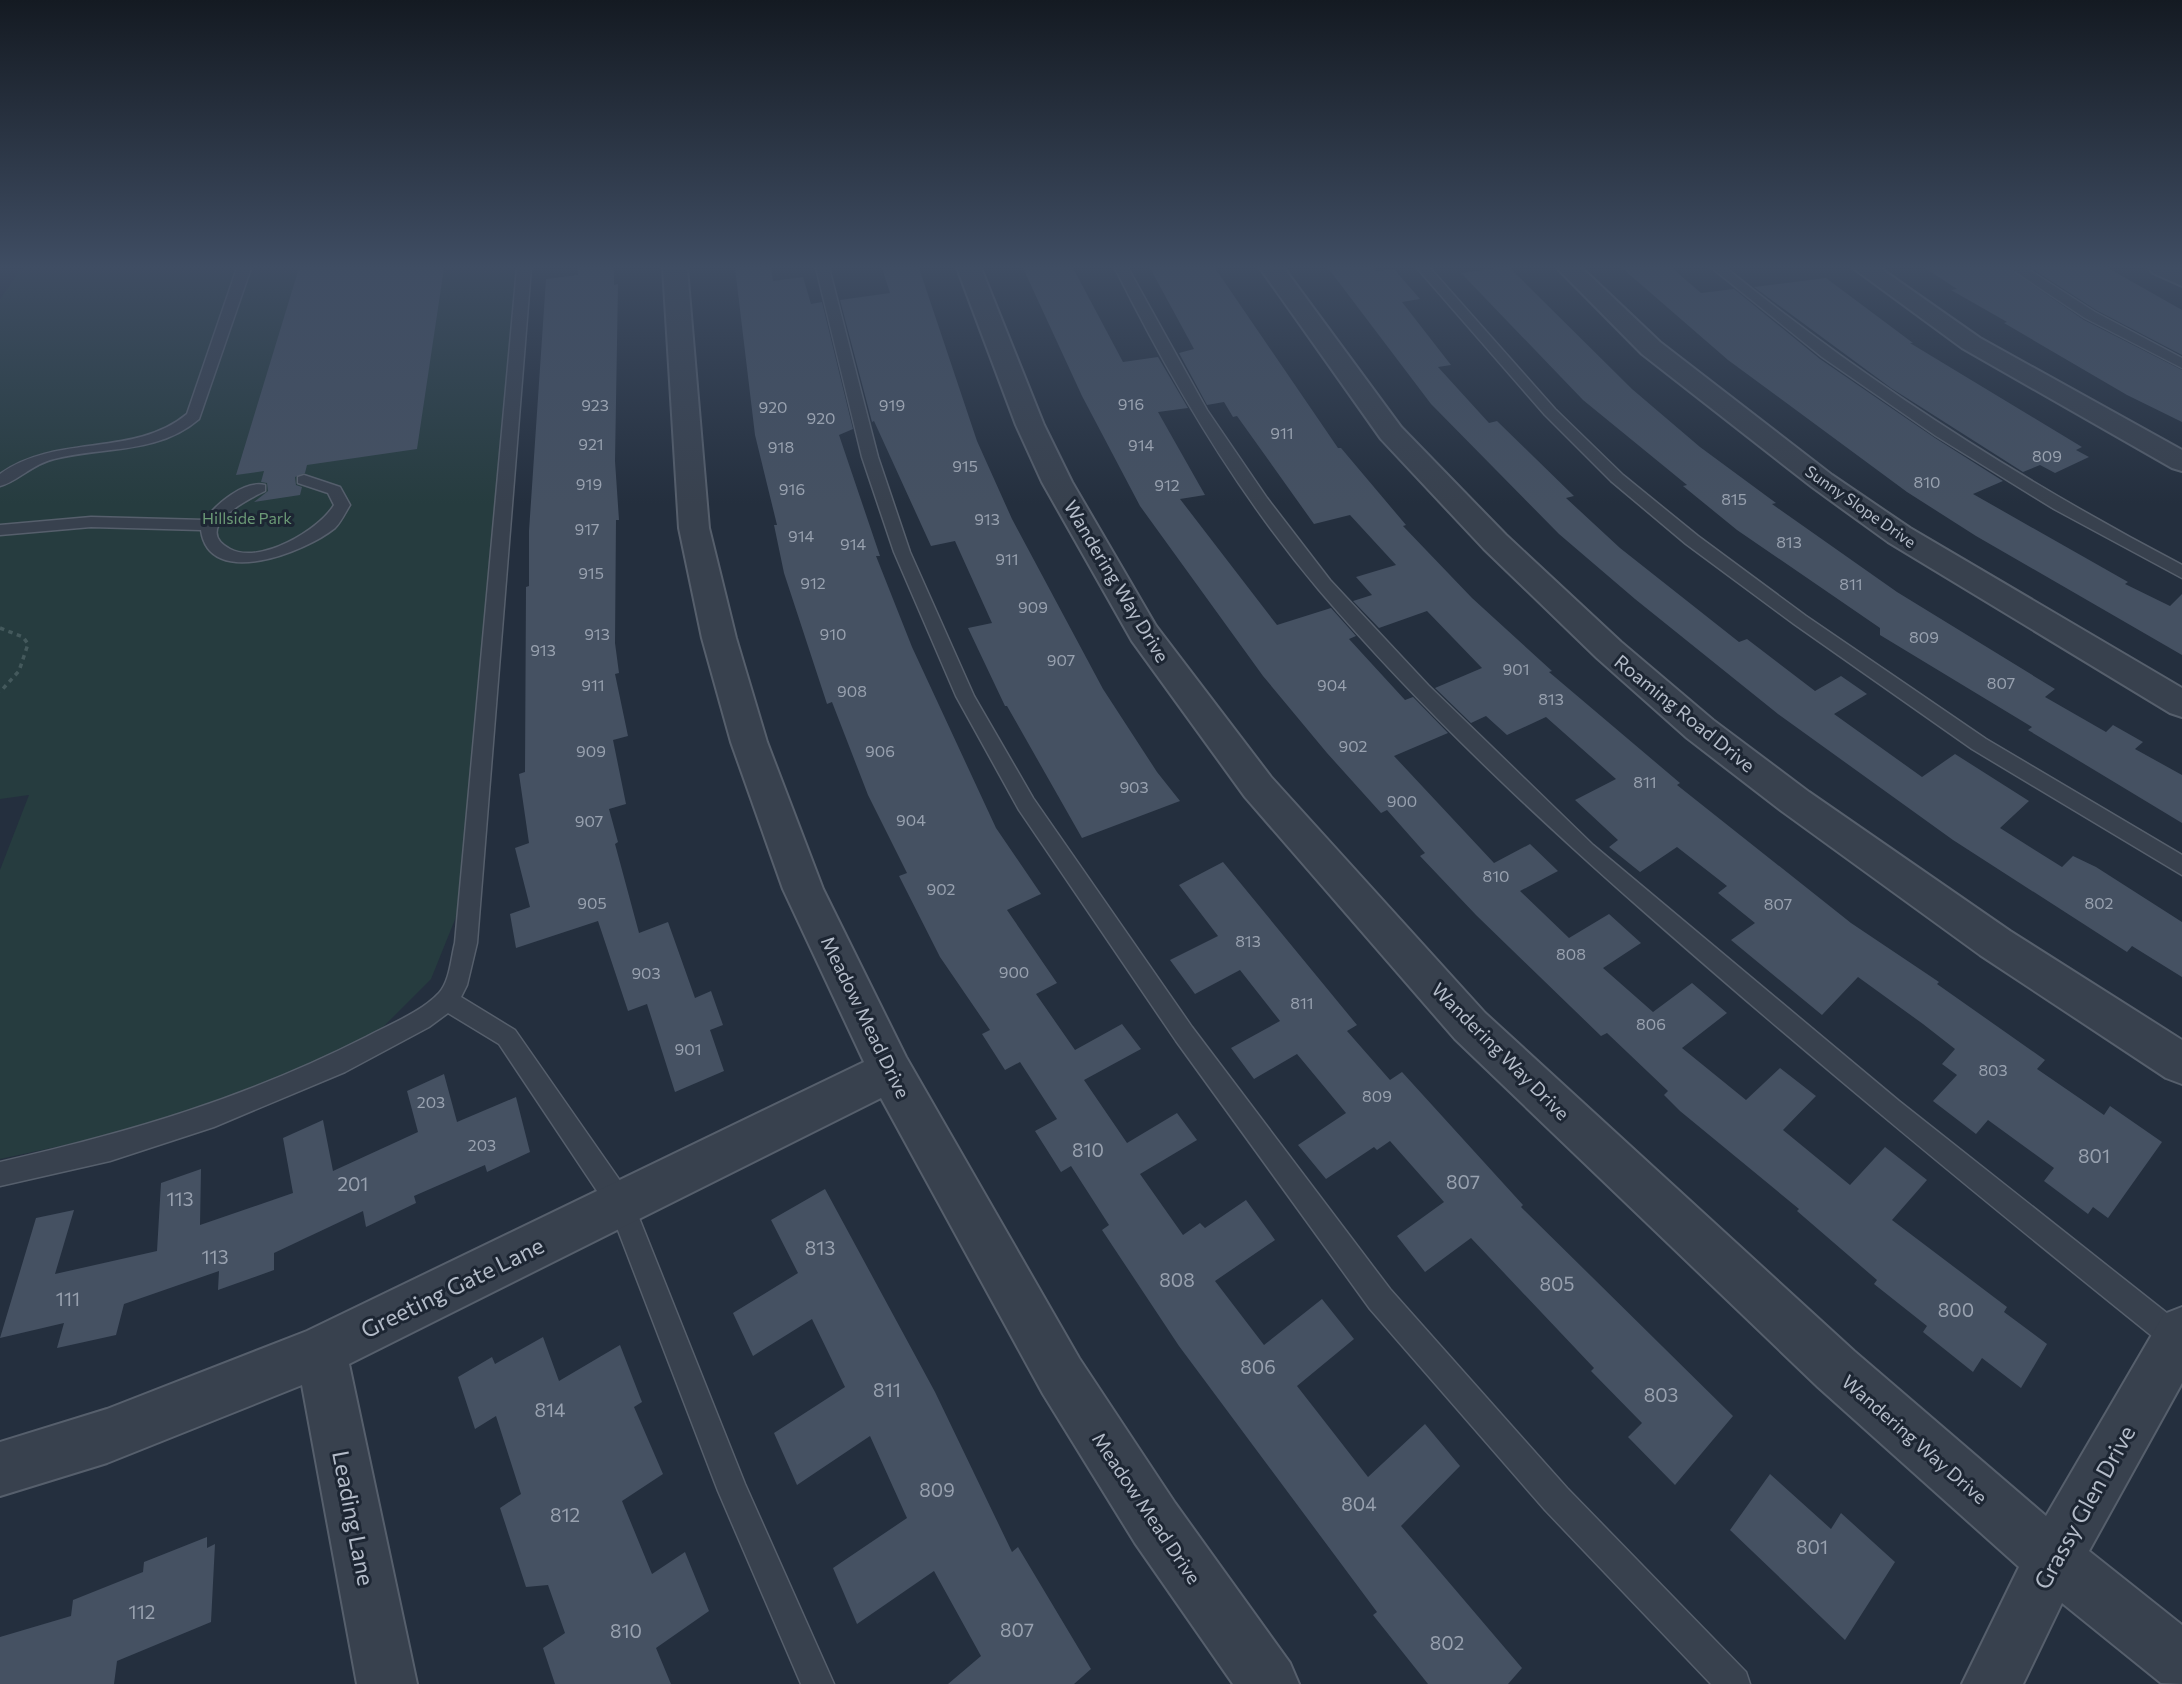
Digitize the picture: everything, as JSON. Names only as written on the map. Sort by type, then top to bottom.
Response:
[{"type":"street","name":"Meadow Mead Drive","points":[[680,347],[694,528],[719,638],[749,742],[803,889],[890,1070],[1061,1377],[1155,1523],[1269,1684]]},
{"type":"street","name":"Wandering Way Drive","points":[[1000,347],[1030,425],[1057,482],[1144,633],[1258,787],[1470,1026],[1836,1369],[2053,1559],[2182,1662]]},
{"type":"street","name":"Roaming Road Drive","points":[[1329,347],[1391,433],[1495,542],[1609,650],[1700,729],[1796,802],[1995,943],[2182,1064]]},
{"type":"street","name":"Sunny Slope Drive","points":[[1650,347],[1822,481],[1899,535],[2182,705]]},
{"type":"street","points":[[1977,347],[2182,462]]},
{"type":"street","name":"Greeting Gate Lane","points":[[0,1469],[107,1436],[320,1351],[890,1070]]},
{"type":"street","name":"Grassy Glen Drive","points":[[1992,1684],[2053,1559],[2180,1336]]},
{"type":"street","name":"Leading Lane","points":[[320,1351],[387,1684]]},
{"type":"lane","points":[[0,481],[48,453],[154,439],[184,428],[194,416],[217,347]]},
{"type":"lane","points":[[0,1174],[110,1149],[205,1119],[336,1064],[421,1020],[447,1000],[456,985],[466,943],[517,347]]},
{"type":"lane","points":[[842,347],[870,457],[902,552],[965,696],[1026,804],[1184,1034],[1380,1299],[1556,1499],[1734,1684]]},
{"type":"lane","points":[[1164,347],[1199,410],[1261,502],[1324,584],[1421,690],[1586,851],[1890,1109],[2180,1336]]},
{"type":"lane","points":[[1492,347],[1550,412],[1617,478],[1692,540],[1800,620],[1979,744],[2182,866]]},
{"type":"lane","points":[[1818,347],[1857,377],[2008,476],[2182,572]]},
{"type":"lane","points":[[2151,347],[2182,363]]},
{"type":"lane","points":[[259,488],[228,505],[210,525],[210,537],[216,547],[231,554],[273,553],[296,547],[316,536],[340,511],[341,499],[334,489],[321,483],[303,480]]},
{"type":"lane","points":[[0,530],[91,522],[210,525]]},
{"type":"lane","points":[[447,1000],[507,1037],[621,1204],[733,1491],[818,1684]]},
{"type":"path","points":[[0,628],[23,638],[28,644],[28,653],[7,688],[0,692]]},
{"type":"green space","name":"Hillside Park","points":[[0,347],[511,347],[458,912],[431,979],[370,1040],[159,1125],[0,1159],[0,870],[29,795],[0,799]]},
{"type":"building","points":[[275,347],[432,347],[417,449],[307,465],[305,473],[295,477],[296,485],[302,487],[300,495],[254,502],[268,491],[267,483],[261,482],[264,471],[236,475]]},
{"type":"building","points":[[541,347],[617,347],[615,461],[619,520],[616,520],[615,643],[619,673],[615,674],[628,736],[613,740],[626,804],[609,809],[618,842],[615,844],[639,933],[668,922],[695,998],[711,991],[723,1025],[710,1030],[724,1071],[675,1092],[647,1004],[628,1011],[598,921],[516,948],[510,914],[530,907],[515,848],[529,843],[519,774],[525,772],[529,531]]},
{"type":"building","points":[[744,347],[833,347],[853,429],[839,435],[880,556],[876,556],[912,647],[996,828],[1041,894],[1007,910],[1057,983],[1036,994],[1075,1050],[1122,1024],[1141,1049],[1084,1080],[1127,1143],[1177,1113],[1197,1140],[1140,1174],[1183,1235],[1200,1223],[1205,1228],[1246,1200],[1275,1240],[1215,1281],[1264,1345],[1322,1299],[1354,1339],[1297,1386],[1368,1477],[1425,1424],[1460,1466],[1401,1526],[1522,1668],[1508,1684],[1428,1684],[1373,1615],[1377,1612],[1179,1346],[1102,1230],[1109,1225],[1071,1166],[1061,1172],[1035,1131],[1057,1119],[1020,1062],[1005,1070],[982,1034],[990,1030],[940,957],[899,876],[907,873],[868,795],[832,702],[827,704],[784,573],[774,525],[777,525],[755,435]]},
{"type":"building","points":[[852,347],[945,347],[977,441],[1012,519],[1103,689],[1157,772],[1180,801],[1082,838],[1005,706],[968,628],[992,623],[955,541],[931,546],[874,421],[872,422]]},
{"type":"building","points":[[1059,347],[1115,347],[1123,362],[1158,357],[1188,408],[1158,412],[1205,495],[1180,499],[1277,625],[1331,608],[1356,636],[1349,639],[1405,700],[1413,697],[1448,733],[1394,756],[1494,863],[1530,844],[1558,871],[1520,891],[1569,938],[1609,914],[1641,943],[1603,968],[1653,1012],[1692,983],[1727,1013],[1682,1048],[1746,1100],[1780,1068],[1816,1096],[1783,1130],[1850,1185],[1885,1147],[1927,1180],[1892,1220],[2007,1307],[2004,1312],[2047,1344],[2021,1388],[1982,1358],[1973,1372],[1923,1332],[1927,1326],[1874,1284],[1877,1280],[1797,1211],[1799,1209],[1680,1111],[1664,1095],[1668,1091],[1607,1033],[1601,1036],[1476,915],[1420,856],[1425,853],[1387,810],[1381,813],[1263,676],[1140,506]]},
{"type":"building","points":[[1193,347],[1269,347],[1338,448],[1341,448],[1406,525],[1403,526],[1472,598],[1552,671],[1549,672],[1680,783],[1677,785],[1851,923],[1939,982],[1937,984],[2045,1060],[2037,1069],[2104,1115],[2110,1106],[2162,1142],[2108,1218],[2093,1207],[2088,1214],[2044,1181],[2054,1168],[1988,1120],[1976,1134],[1933,1101],[1957,1075],[1942,1064],[1955,1049],[1923,1024],[1858,977],[1822,1015],[1731,940],[1755,923],[1718,893],[1727,886],[1677,847],[1640,872],[1609,847],[1618,840],[1575,800],[1616,779],[1546,717],[1507,735],[1486,716],[1471,723],[1435,688],[1482,668],[1427,611],[1379,628],[1353,601],[1372,595],[1356,577],[1396,565],[1350,515],[1314,524],[1237,416],[1233,417],[1224,402],[1207,405],[1179,353],[1194,349]]},
{"type":"building","points":[[1388,347],[1437,347],[1451,365],[1438,367],[1489,423],[1497,421],[1574,496],[1566,498],[1620,548],[1739,642],[1747,639],[1815,691],[1841,676],[1867,694],[1834,714],[1922,777],[1955,754],[2029,801],[2000,828],[2062,867],[2073,856],[2096,867],[2182,922],[2182,977],[2132,946],[2127,952],[1953,840],[1778,714],[1559,534],[1431,404]]},
{"type":"building","points":[[1532,347],[1589,347],[1632,389],[1700,447],[1776,503],[1772,504],[1897,592],[2055,689],[2045,697],[2106,732],[2113,725],[2143,742],[2135,749],[2182,775],[2182,823],[2028,730],[2032,727],[1880,635],[1880,628],[1737,530],[1683,486],[1687,485],[1583,400]]},
{"type":"building","points":[[1713,347],[1805,347],[1935,438],[2003,481],[1973,494],[2128,582],[2125,584],[2170,606],[2182,594],[2182,655],[1976,536],[1907,492]]},
{"type":"building","points":[[1835,347],[1916,347],[2082,447],[2076,450],[2089,457],[2055,473],[2040,465],[2023,472],[1891,388]]},
{"type":"building","points":[[2044,347],[2136,347],[2182,370],[2182,422],[2127,395]]},
{"type":"building","points":[[2166,347],[2182,347],[2182,355]]},
{"type":"building","points":[[1223,862],[1357,1025],[1347,1031],[1390,1080],[1402,1072],[1523,1205],[1521,1207],[1733,1416],[1675,1485],[1628,1437],[1642,1423],[1591,1371],[1594,1368],[1471,1238],[1425,1272],[1397,1236],[1444,1202],[1390,1141],[1377,1150],[1374,1147],[1326,1179],[1298,1145],[1346,1113],[1297,1054],[1254,1079],[1231,1048],[1280,1021],[1240,970],[1195,994],[1170,960],[1218,936],[1179,885]]},
{"type":"building","points":[[444,1074],[457,1122],[516,1097],[530,1152],[487,1172],[485,1165],[414,1196],[416,1203],[366,1227],[363,1211],[274,1253],[274,1270],[218,1290],[219,1271],[124,1304],[116,1335],[57,1348],[64,1323],[0,1338],[36,1218],[74,1210],[55,1274],[157,1251],[161,1183],[201,1169],[200,1225],[293,1193],[283,1138],[323,1120],[333,1171],[418,1132],[407,1091]]},
{"type":"building","points":[[825,1189],[935,1392],[1012,1552],[1018,1547],[1091,1669],[1074,1684],[948,1684],[981,1656],[934,1571],[857,1624],[833,1568],[907,1518],[870,1436],[797,1485],[774,1433],[845,1387],[812,1319],[753,1356],[733,1313],[798,1273],[771,1220]]},
{"type":"building","points":[[543,1337],[559,1381],[620,1345],[642,1402],[634,1407],[663,1474],[622,1501],[652,1574],[685,1552],[709,1611],[656,1648],[671,1684],[555,1684],[543,1648],[565,1633],[548,1585],[526,1587],[500,1508],[521,1494],[496,1416],[475,1429],[458,1377],[492,1357],[495,1364]]},
{"type":"building","points":[[1770,1474],[1831,1529],[1841,1513],[1895,1562],[1845,1640],[1730,1530]]},
{"type":"building","points":[[207,1537],[207,1548],[215,1544],[211,1622],[117,1661],[114,1684],[0,1684],[0,1637],[71,1616],[73,1600],[143,1572],[144,1562]]}]
